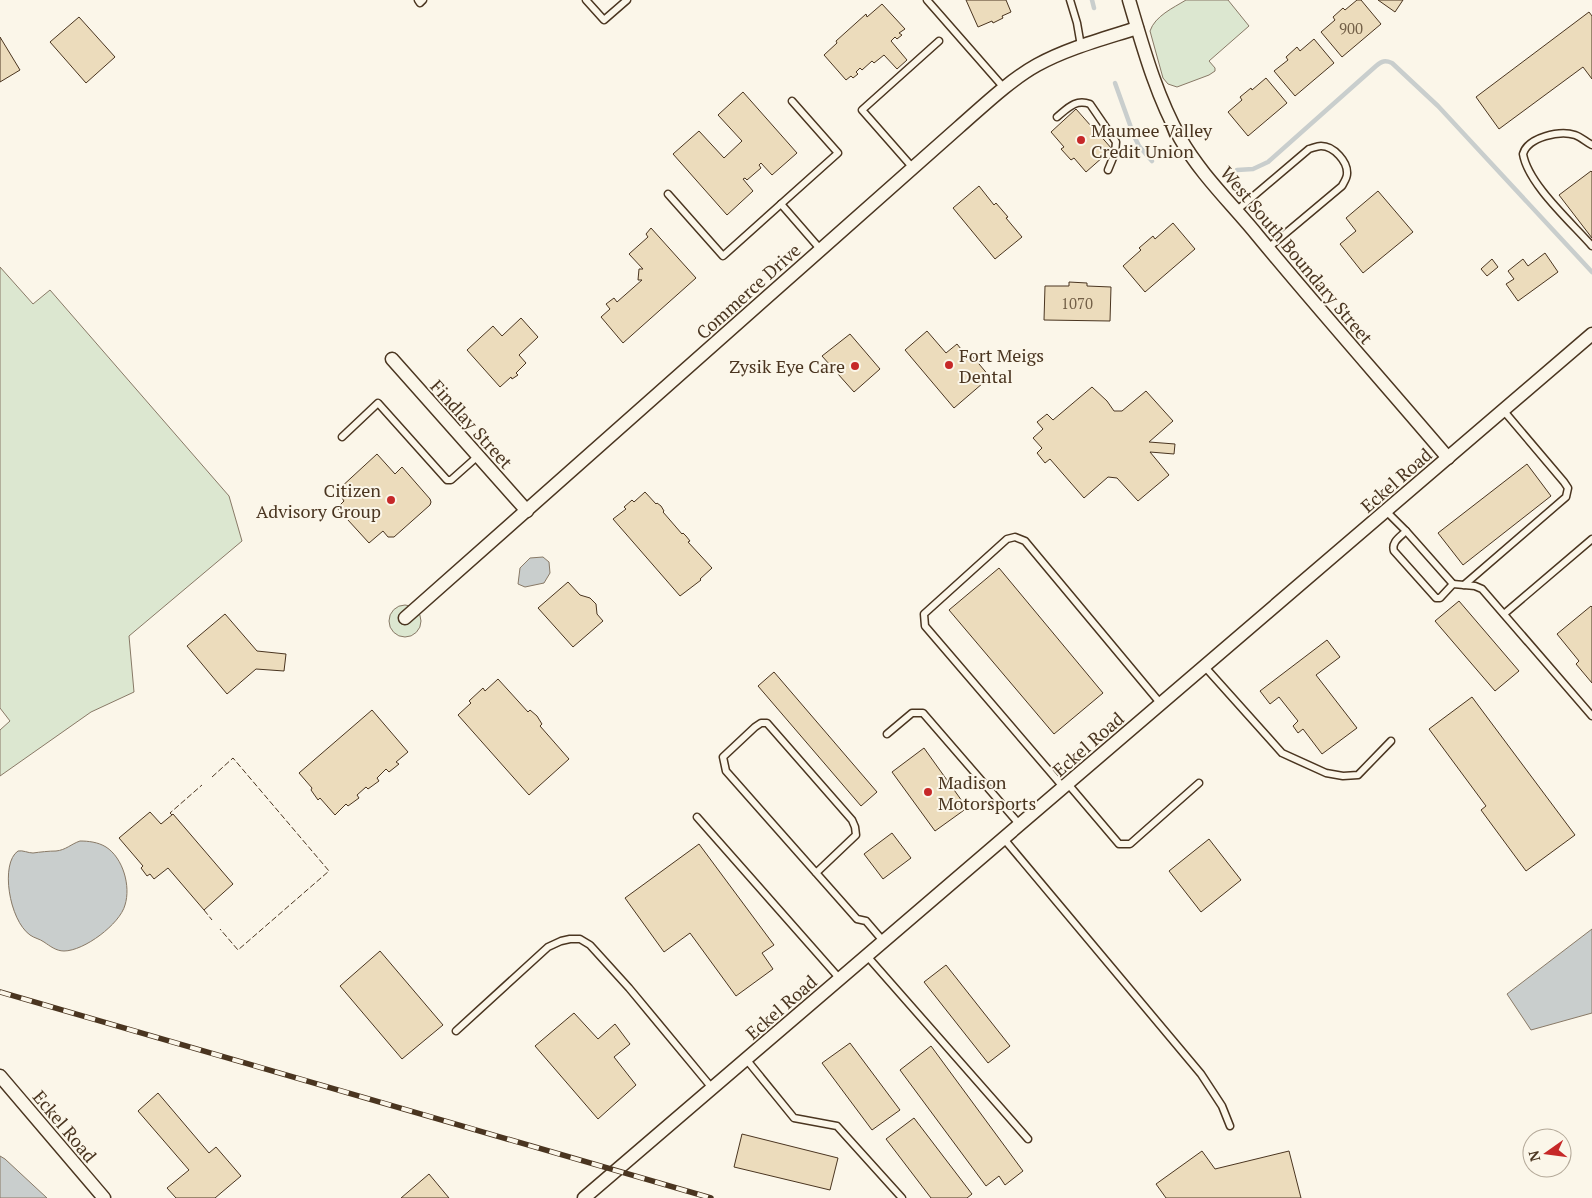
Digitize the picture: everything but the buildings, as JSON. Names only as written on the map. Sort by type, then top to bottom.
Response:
[{"type":"street","name":"West South Boundary Street","points":[[1129,0],[1150,70],[1165,109],[1181,139],[1211,181],[1236,211],[1448,458]]},
{"type":"street","name":"Commerce Drive","points":[[405,618],[913,168],[1005,89],[1036,66],[1081,46],[1137,28]]},
{"type":"street","name":"Eckel Road","points":[[584,1198],[1592,334]]},
{"type":"street","name":"Findlay Street","points":[[392,359],[527,511]]},
{"type":"street","name":"Eckel Road","points":[[0,1076],[104,1198]]},
{"type":"lane","points":[[418,0],[420,3],[423,0]]},
{"type":"lane","points":[[586,0],[604,20],[627,0]]},
{"type":"lane","points":[[927,0],[1005,89]]},
{"type":"lane","points":[[1070,0],[1081,46]]},
{"type":"lane","points":[[913,168],[862,110],[939,42]]},
{"type":"lane","points":[[668,194],[723,256],[838,153],[792,101]]},
{"type":"lane","points":[[1057,117],[1074,103],[1090,104],[1116,142],[1115,153],[1108,170]]},
{"type":"lane","points":[[1592,145],[1576,136],[1553,134],[1546,135],[1527,146],[1523,154],[1526,168],[1537,185],[1592,246]]},
{"type":"lane","points":[[1236,211],[1309,149],[1319,145],[1328,147],[1337,154],[1345,164],[1347,176],[1342,186],[1268,248]]},
{"type":"lane","points":[[781,204],[821,250]]},
{"type":"lane","points":[[342,437],[378,403],[447,480],[452,480],[478,456]]},
{"type":"lane","points":[[1464,586],[1566,496],[1568,488],[1503,410]]},
{"type":"lane","points":[[1386,511],[1453,584],[1475,586],[1482,589],[1592,716]]},
{"type":"lane","points":[[1406,532],[1394,543],[1393,547],[1436,598],[1440,598],[1453,584]]},
{"type":"lane","points":[[1162,704],[1025,541],[1015,537],[1007,539],[924,614],[925,626],[1119,844],[1130,844],[1199,783]]},
{"type":"lane","points":[[1504,614],[1592,539]]},
{"type":"lane","points":[[1204,667],[1282,753],[1326,773],[1343,776],[1358,775],[1391,741]]},
{"type":"lane","points":[[887,734],[912,713],[923,713],[1020,826]]},
{"type":"lane","points":[[816,873],[856,835],[855,827],[852,820],[767,723],[761,723],[754,727],[723,757],[726,770],[816,873],[856,918],[866,921],[884,942]]},
{"type":"lane","points":[[697,817],[840,979]]},
{"type":"lane","points":[[1004,839],[1201,1074],[1222,1106],[1230,1126]]},
{"type":"lane","points":[[456,1031],[548,947],[561,940],[580,939],[590,945],[629,988],[712,1088]]},
{"type":"lane","points":[[867,956],[1028,1139]]},
{"type":"lane","points":[[746,1059],[794,1118],[837,1126],[902,1198]]},
{"type":"green space","points":[[1186,0],[1228,0],[1249,26],[1209,61],[1215,68],[1215,71],[1177,87],[1168,84],[1163,78],[1150,31],[1160,17]]},
{"type":"green space","points":[[0,267],[33,304],[50,290],[229,496],[242,541],[129,636],[134,692],[91,712],[0,776],[0,730],[10,721],[0,708]]},
{"type":"green space","points":[[405,605],[411,606],[416,610],[420,615],[420,627],[416,632],[411,636],[405,637],[399,636],[394,632],[390,627],[389,621],[390,615],[394,610],[399,606]]},
{"type":"shaded area","points":[[543,557],[549,562],[550,573],[544,583],[525,587],[518,584],[520,568],[530,558]]},
{"type":"shaded area","points":[[80,841],[100,844],[117,858],[126,881],[127,898],[122,912],[109,928],[81,946],[72,950],[61,951],[32,936],[23,928],[12,905],[9,892],[9,867],[12,857],[18,851],[33,853],[56,851]]},
{"type":"shaded area","points":[[1592,929],[1592,1013],[1531,1030],[1507,994]]},
{"type":"shaded area","points":[[0,1156],[5,1159],[47,1198],[0,1198]]},
{"type":"waterway","points":[[1092,0],[1094,8]]},
{"type":"waterway","points":[[1237,170],[1253,169],[1268,162],[1376,66],[1384,61],[1390,62],[1438,106],[1592,272]]},
{"type":"waterway","points":[[1115,83],[1134,136],[1139,146],[1152,161]]},
{"type":"railway","points":[[0,992],[711,1198]]},
{"type":"fence","points":[[212,777],[233,758],[329,871],[238,950],[220,929]]},
{"type":"fence","points":[[172,815],[170,813],[202,785]]},
{"type":"fence","points":[[204,910],[212,920]]},
{"type":"place","name":"Maumee Valley Credit Union","points":[[1081,140]]},
{"type":"place","name":"Fort Meigs Dental","points":[[949,365]]},
{"type":"place","name":"Zysik Eye Care","points":[[855,366]]},
{"type":"place","name":"Citizen Advisory Group","points":[[391,500]]},
{"type":"place","name":"Madison Motorsports","points":[[928,792]]}]
